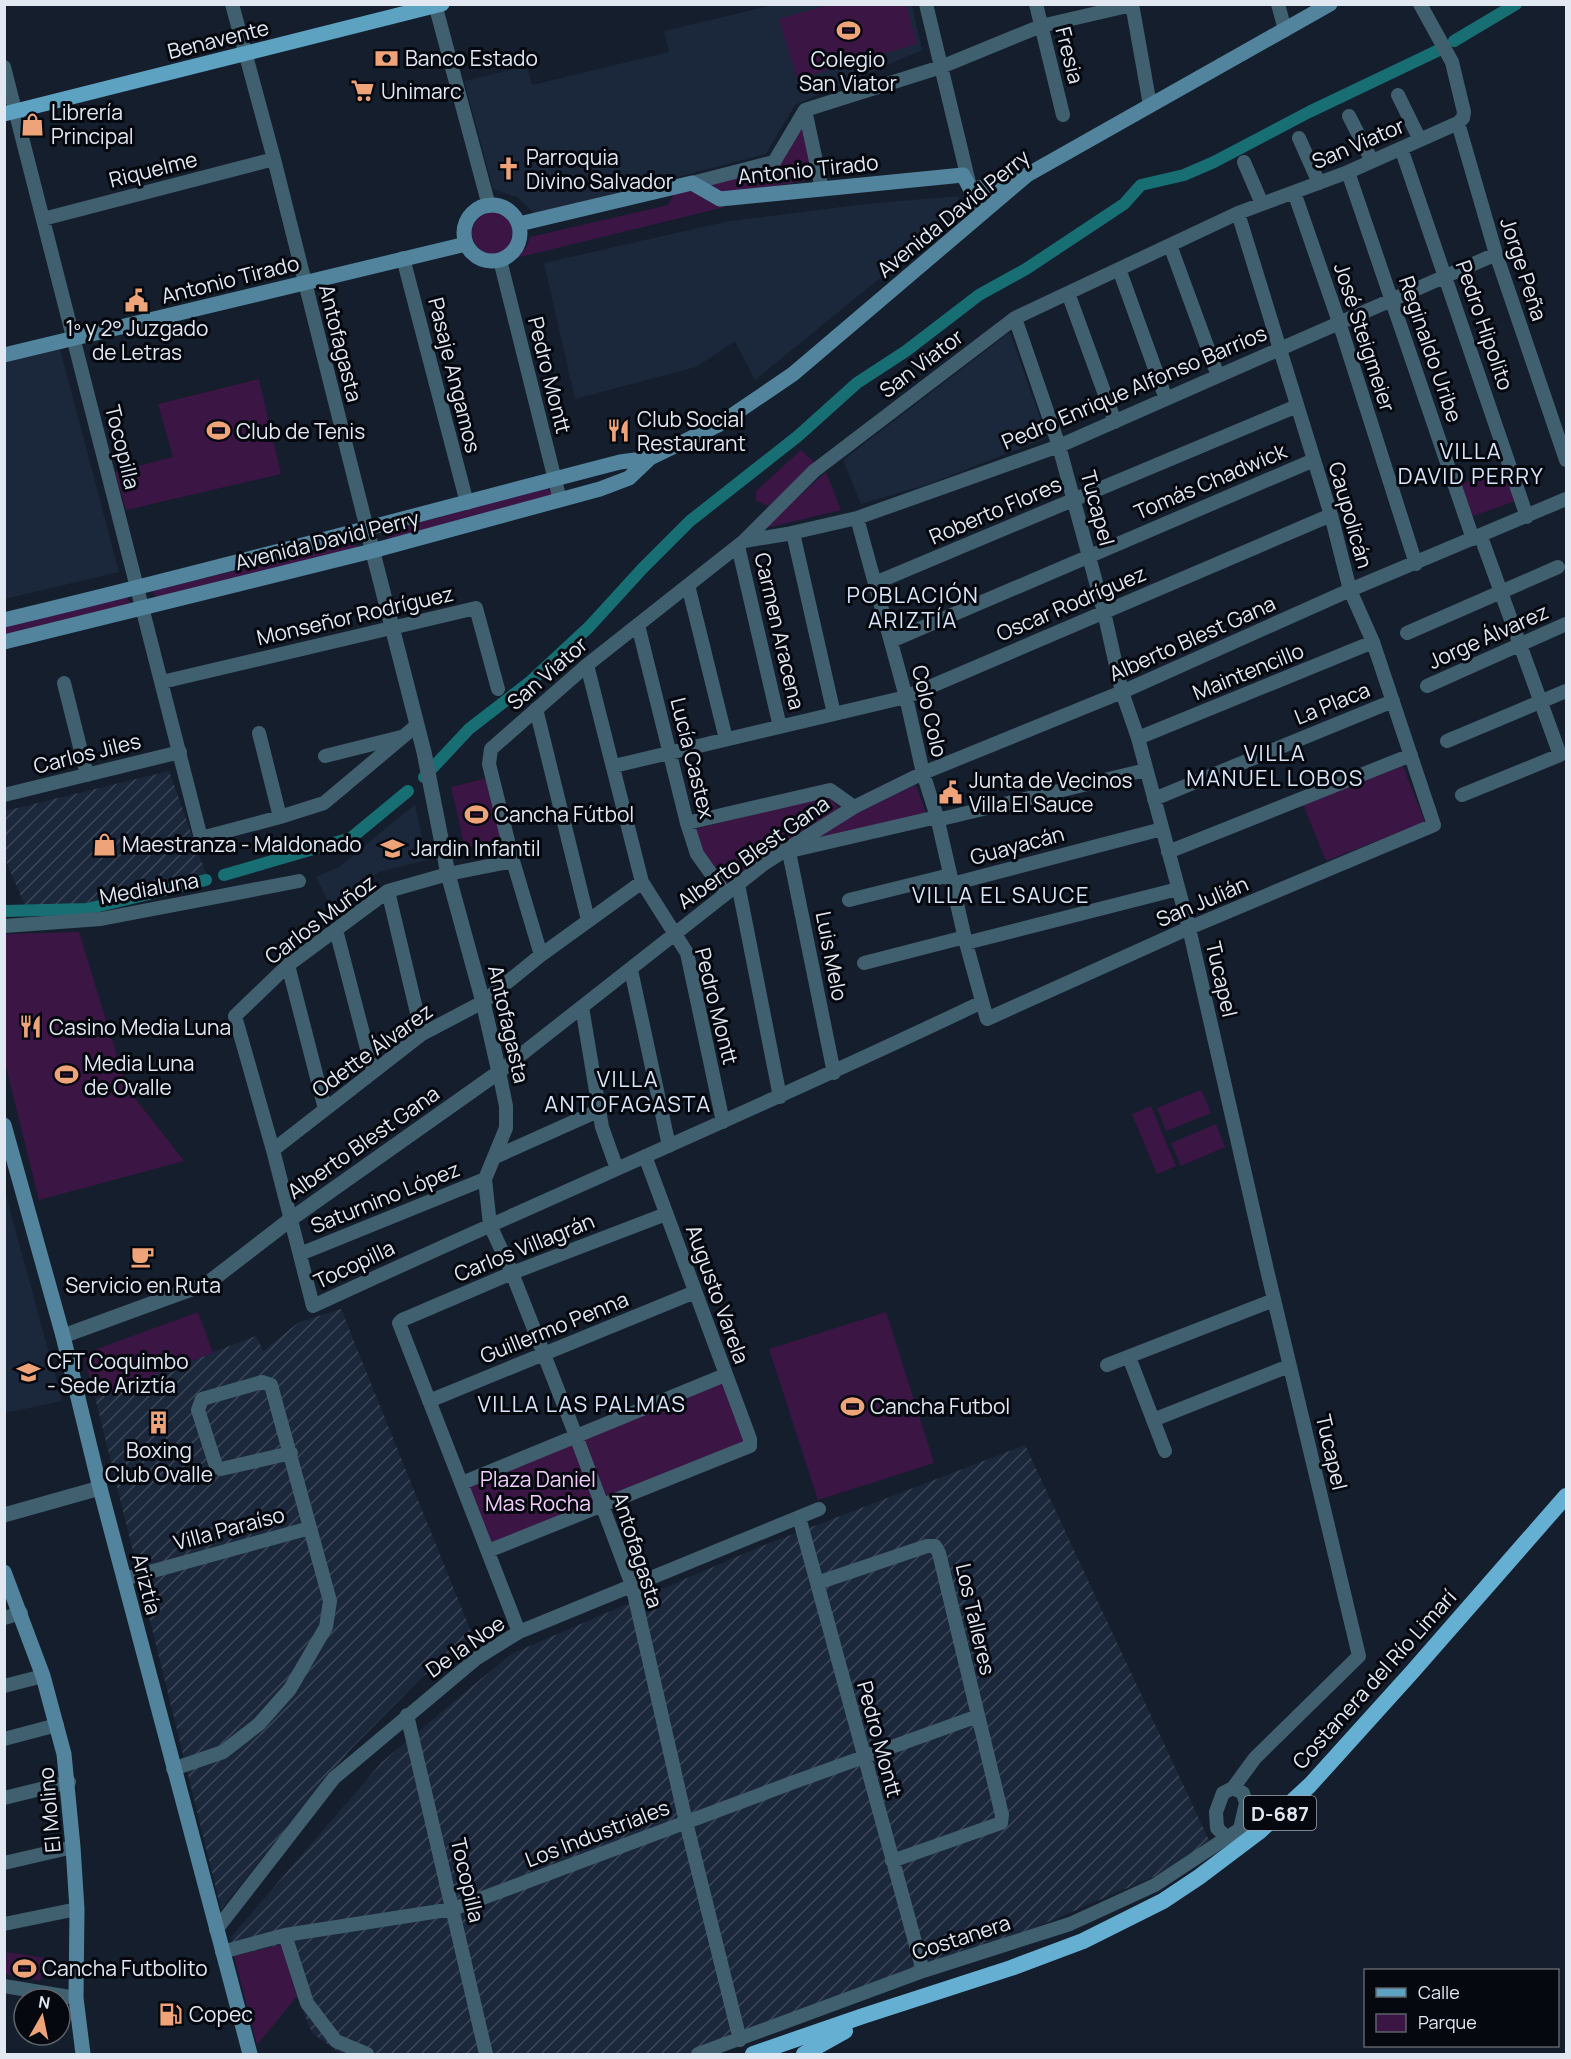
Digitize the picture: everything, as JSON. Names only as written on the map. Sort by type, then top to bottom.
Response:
[{"type":"highway","name":"Costanera del Río Limarí","points":[[753,2055],[1028,1962],[1083,1941],[1163,1901],[1243,1845],[1293,1801],[1413,1671],[1566,1496]]},
{"type":"highway","name":"Costanera del Río Limarí","points":[[804,2055],[846,2030],[903,2004]]},
{"type":"main road","name":"Avenida David Perry","points":[[4,642],[372,551],[600,489],[629,478],[650,459],[718,425],[793,374],[1027,175],[1330,4]]},
{"type":"main road","name":"Benavente","points":[[10,112],[437,5]]},
{"type":"main road","name":"Antonio Tirado","points":[[692,183],[720,199],[963,175],[971,190]]},
{"type":"main road","points":[[971,190],[1027,175]]},
{"type":"main road","points":[[519,224],[692,183]]},
{"type":"main road","points":[[498,206],[514,216],[519,224],[519,242],[508,256],[500,260],[490,261],[480,258],[466,244],[465,227],[468,219],[481,208],[498,206]]},
{"type":"main road","name":"Antonio Tirado","points":[[4,355],[466,244]]},
{"type":"main road","name":"Avenida David Perry","points":[[4,620],[367,530],[620,462],[650,459]]},
{"type":"main road","name":"Ariztía","points":[[4,1125],[7,1147],[63,1336],[100,1488],[250,2055]]},
{"type":"main road","name":"El Molino","points":[[4,1572],[43,1676],[57,1725],[69,1782],[77,1909],[76,1998],[83,2055]]},
{"type":"street","name":"Antofagasta","points":[[232,4],[274,159],[372,551],[394,627],[424,752],[447,874],[483,1002],[499,1072],[506,1106],[506,1128],[485,1179],[490,1225],[512,1273],[632,1585],[686,1822],[740,2040]]},
{"type":"street","points":[[926,4],[971,190],[980,215]]},
{"type":"street","name":"Fresia","points":[[1036,4],[1063,115]]},
{"type":"street","points":[[1278,4],[1285,30]]},
{"type":"street","name":"Jorge Peña","points":[[1420,4],[1452,62],[1464,112],[1460,121],[1496,254],[1566,460]]},
{"type":"street","points":[[437,5],[489,206]]},
{"type":"street","points":[[692,183],[774,162],[805,110],[941,68],[1041,26],[1132,5],[1150,105]]},
{"type":"street","name":"Tocopilla","points":[[4,67],[10,112],[43,219],[201,838],[280,817]]},
{"type":"street","points":[[1398,94],[1420,140]]},
{"type":"street","points":[[805,110],[822,189]]},
{"type":"street","points":[[1349,116],[1372,161]]},
{"type":"street","name":"San Viator","points":[[513,861],[489,764],[491,749],[587,665],[741,543],[814,471],[1015,318],[1238,213],[1348,172],[1460,121]]},
{"type":"street","points":[[1299,138],[1319,183]]},
{"type":"street","name":"Pedro Hipolito","points":[[1401,148],[1527,516]]},
{"type":"street","name":"Riquelme","points":[[43,219],[274,159]]},
{"type":"street","points":[[1244,162],[1262,204]]},
{"type":"street","name":"Reginaldo Uribe","points":[[1348,172],[1477,538],[1501,592],[1560,755],[1462,795]]},
{"type":"street","name":"José Steigmeier","points":[[1294,192],[1339,322],[1416,564]]},
{"type":"street","name":"Caupolicán","points":[[1238,213],[1331,514],[1350,590],[1373,642],[1434,825]]},
{"type":"street","points":[[1170,245],[1218,376]]},
{"type":"street","name":"Pedro Enrique Alfonso Barrios","points":[[741,543],[857,518],[1059,446],[1496,254]]},
{"type":"street","name":"Pasaje Angamos","points":[[403,258],[467,503]]},
{"type":"street","name":"Pedro Montt","points":[[500,260],[560,500]]},
{"type":"street","points":[[1119,269],[1166,399]]},
{"type":"street","points":[[1068,293],[1114,422]]},
{"type":"street","name":"Tucapel","points":[[1015,318],[1059,446],[1104,612],[1122,692],[1138,738],[1189,928],[1289,1366],[1359,1656],[1255,1758],[1233,1788]]},
{"type":"street","name":"Roberto Flores","points":[[875,583],[1297,406]]},
{"type":"street","name":"Tomás Chadwick","points":[[891,641],[1314,460]]},
{"type":"street","name":"Alberto Blest Gana","points":[[63,1336],[208,1284],[291,1219],[499,1072],[631,970],[725,893],[854,807],[923,773],[1122,692],[1350,590],[1566,500]]},
{"type":"street","name":"Oscar Rodríguez","points":[[614,766],[906,697],[1331,514]]},
{"type":"street","name":"Colo Colo","points":[[857,518],[906,697],[965,940],[987,1019]]},
{"type":"street","points":[[793,532],[834,714]]},
{"type":"street","name":"Carmen Aracena","points":[[741,543],[780,727]]},
{"type":"street","points":[[1407,633],[1558,567]]},
{"type":"street","points":[[688,585],[726,740]]},
{"type":"street","name":"Monseñor Rodríguez","points":[[162,682],[476,608],[498,689]]},
{"type":"street","name":"Jorge Álvarez","points":[[1427,686],[1566,624]]},
{"type":"street","name":"Lucía Castex","points":[[638,625],[687,824],[697,854],[725,893]]},
{"type":"street","name":"Maintencillo","points":[[1138,738],[1373,642]]},
{"type":"street","name":"Pedro Montt","points":[[587,665],[642,882],[687,953],[723,1122]]},
{"type":"street","points":[[64,683],[87,775]]},
{"type":"street","points":[[1447,741],[1566,691]]},
{"type":"street","name":"La Placa","points":[[1154,799],[1393,701]]},
{"type":"street","points":[[536,709],[588,920]]},
{"type":"street","points":[[259,733],[280,817],[324,803],[417,725]]},
{"type":"street","points":[[325,756],[404,736]]},
{"type":"street","name":"Carlos Jiles","points":[[4,795],[180,752]]},
{"type":"street","points":[[1168,852],[1411,755]]},
{"type":"street","points":[[787,851],[1146,770]]},
{"type":"street","points":[[687,824],[830,790],[854,807]]},
{"type":"street","name":"San Julián","points":[[987,1019],[1189,928],[1434,825]]},
{"type":"street","name":"Guayacán","points":[[849,900],[951,879],[1162,829]]},
{"type":"street","name":"Luis Melo","points":[[787,851],[834,1073]]},
{"type":"street","points":[[513,861],[541,955]]},
{"type":"street","name":"Carlos Muñoz","points":[[234,1016],[288,965],[388,891],[447,874],[513,861]]},
{"type":"street","name":"Medialuna","points":[[4,926],[101,919],[299,881]]},
{"type":"street","name":"Odette Álvarez","points":[[273,1150],[422,1034],[483,1002],[541,955],[642,882]]},
{"type":"street","points":[[738,884],[780,1096]]},
{"type":"street","points":[[864,963],[1178,889]]},
{"type":"street","points":[[388,891],[422,1034]]},
{"type":"street","points":[[336,930],[373,1072]]},
{"type":"street","points":[[288,965],[325,1109]]},
{"type":"street","points":[[631,970],[669,1146]]},
{"type":"street","points":[[490,1225],[834,1073],[982,1002]]},
{"type":"street","points":[[582,1007],[602,1127],[617,1169]]},
{"type":"street","name":"Tocopilla","points":[[234,1016],[273,1150],[313,1306],[490,1225]]},
{"type":"street","points":[[495,1157],[600,1110]]},
{"type":"street","name":"Augusto Varela","points":[[601,1505],[750,1446],[750,1439],[645,1156]]},
{"type":"street","name":"Saturnino López","points":[[300,1254],[485,1179]]},
{"type":"street","name":"Carlos Villagrán","points":[[429,1401],[399,1323],[402,1320],[512,1273],[666,1214]]},
{"type":"street","name":"Guillermo Penna","points":[[429,1401],[695,1292]]},
{"type":"street","points":[[1107,1365],[1274,1300]]},
{"type":"street","points":[[1129,1357],[1165,1451]]},
{"type":"street","points":[[1153,1420],[1289,1366]]},
{"type":"street","points":[[462,1483],[725,1375]]},
{"type":"street","name":"Villa Paraíso","points":[[173,1768],[223,1752],[259,1724],[290,1689],[321,1636],[326,1627],[330,1601],[291,1453],[271,1385],[262,1382],[202,1399],[198,1410],[216,1466],[221,1468],[291,1453]]},
{"type":"street","points":[[429,1401],[519,1632]]},
{"type":"street","points":[[4,1515],[100,1488]]},
{"type":"street","points":[[489,1551],[601,1505]]},
{"type":"street","name":"De la Noe","points":[[216,1929],[334,1778],[477,1658],[519,1632],[819,1509]]},
{"type":"street","name":"Pedro Montt","points":[[799,1517],[923,1971]]},
{"type":"street","name":"Villa Paraíso","points":[[124,1579],[310,1528]]},
{"type":"street","name":"Los Talleres","points":[[817,1583],[927,1546],[935,1546],[939,1553],[1002,1815],[1001,1823],[892,1861]]},
{"type":"street","points":[[4,1618],[21,1613]]},
{"type":"street","points":[[4,1686],[43,1676]]},
{"type":"street","name":"Tocopilla","points":[[407,1715],[486,2055]]},
{"type":"street","name":"Los Industriales","points":[[222,1952],[285,1935],[453,1909],[978,1716]]},
{"type":"street","points":[[4,1739],[57,1725]]},
{"type":"street","points":[[4,1798],[69,1782]]},
{"type":"street","points":[[1226,1837],[1217,1828],[1216,1812],[1223,1794],[1233,1788]]},
{"type":"street","name":"Costanera","points":[[698,2055],[923,1971],[1070,1924],[1155,1885],[1240,1829],[1246,1803],[1243,1793],[1233,1788]]},
{"type":"street","points":[[4,1863],[74,1847]]},
{"type":"street","points":[[1155,1885],[1163,1901]]},
{"type":"street","points":[[4,1924],[77,1909]]},
{"type":"street","points":[[285,1935],[307,2003],[336,2041],[367,2055]]},
{"type":"street","points":[[4,1986],[76,1998]]},
{"type":"shaded area","name":"Colegio San Viator","points":[[772,5],[912,5],[922,50],[795,105],[766,154],[535,214],[517,197],[493,189],[464,81],[527,66],[532,85],[669,52],[664,31]]},
{"type":"shaded area","points":[[959,196],[961,212],[755,380],[735,341],[696,367],[575,399],[544,263],[729,221],[865,204]]},
{"type":"shaded area","points":[[1010,332],[1047,438],[926,485],[861,504],[843,460]]},
{"type":"shaded area","points":[[60,349],[119,572],[5,599],[4,361]]},
{"type":"shaded area","points":[[169,771],[206,874],[81,905],[27,910],[5,859],[5,811]]},
{"type":"shaded area","name":"Jardin Infantil","points":[[415,804],[427,860],[379,872],[331,907],[316,877],[339,867]]},
{"type":"shaded area","points":[[4,1188],[62,1401],[5,1413],[4,1413]]},
{"type":"shaded area","points":[[341,1309],[476,1644],[423,1676],[350,1750],[221,1909],[95,1397],[256,1336],[263,1351],[299,1322]]},
{"type":"shaded area","points":[[1025,1445],[1214,1851],[899,1986],[709,2054],[341,2054],[312,2033],[297,1996],[281,1945],[234,1956],[231,1937],[382,1762],[511,1654],[757,1548]]},
{"type":"green space","name":"Colegio San Viator","points":[[828,5],[906,5],[917,44],[797,79],[779,19]]},
{"type":"green space","points":[[803,121],[815,179],[724,195],[705,184],[776,165]]},
{"type":"green space","points":[[693,191],[725,207],[516,258],[527,246],[530,237],[668,205],[674,194]]},
{"type":"green space","points":[[493,212],[508,218],[514,233],[508,248],[493,254],[478,248],[472,233],[478,218]]},
{"type":"green space","name":"Club de Tenis","points":[[259,379],[281,474],[126,510],[115,472],[173,457],[158,404]]},
{"type":"green space","points":[[801,450],[817,465],[768,506],[756,501],[756,491]]},
{"type":"green space","points":[[1507,468],[1518,500],[1473,516],[1461,484]]},
{"type":"green space","points":[[826,472],[841,510],[762,529]]},
{"type":"green space","points":[[546,488],[553,495],[388,539],[387,531]]},
{"type":"green space","points":[[355,541],[357,548],[157,598],[152,591]]},
{"type":"green space","points":[[127,597],[130,603],[128,606],[5,635],[4,625]]},
{"type":"green space","points":[[1403,766],[1425,822],[1326,861],[1303,804]]},
{"type":"green space","name":"Cancha Fútbol","points":[[487,778],[502,841],[465,849],[451,787]]},
{"type":"green space","points":[[916,785],[927,816],[808,842],[861,811]]},
{"type":"green space","points":[[828,796],[839,808],[726,883],[703,854],[695,829]]},
{"type":"green space","name":"Media Luna de Ovalle","points":[[79,932],[127,1088],[184,1161],[39,1200],[5,1063],[5,934]]},
{"type":"green space","points":[[1201,1090],[1211,1113],[1166,1131],[1157,1108]]},
{"type":"green space","points":[[1151,1106],[1176,1166],[1157,1174],[1132,1114]]},
{"type":"green space","points":[[1216,1124],[1225,1147],[1181,1166],[1171,1143]]},
{"type":"green space","points":[[198,1312],[213,1353],[95,1397],[83,1354]]},
{"type":"green space","name":"Cancha Futbol","points":[[886,1312],[934,1463],[818,1500],[769,1349]]},
{"type":"green space","name":"Plaza Daniel Mas Rocha","points":[[724,1378],[750,1446],[604,1501],[579,1438]]},
{"type":"green space","name":"Plaza Daniel Mas Rocha","points":[[574,1440],[598,1503],[491,1546],[467,1485]]},
{"type":"green space","points":[[281,1945],[297,1996],[257,2045],[234,1956]]},
{"type":"green space","name":"Cancha Futbolito","points":[[7,1952],[45,1958],[40,1981],[5,1974]]},
{"type":"waterway","points":[[1454,41],[1516,4]]},
{"type":"waterway","points":[[424,777],[469,729],[531,681],[589,627],[690,521],[798,436],[857,383],[906,351],[979,295],[1026,269],[1124,204],[1141,185],[1184,175],[1214,162],[1309,112],[1439,50]]},
{"type":"waterway","points":[[224,875],[351,838],[408,791]]},
{"type":"waterway","points":[[4,911],[87,909],[206,880]]},
{"type":"place","name":"Colegio San Viator","points":[[848,31]]},
{"type":"place","name":"Banco Estado","points":[[387,58]]},
{"type":"place","name":"Unimarc","points":[[363,91]]},
{"type":"place","name":"Librería Principal","points":[[33,124]]},
{"type":"place","name":"Parroquia Divino Salvador","points":[[508,169]]},
{"type":"place","name":"1º y 2° Juzgado de Letras","points":[[137,300]]},
{"type":"place","name":"Club de Tenis","points":[[218,431]]},
{"type":"place","name":"Club Social Restaurant","points":[[619,431]]},
{"type":"place","name":"Junta de Vecinos Villa El Sauce","points":[[951,792]]},
{"type":"place","name":"Cancha Fútbol","points":[[476,814]]},
{"type":"place","name":"Maestranza - Maldonado","points":[[104,844]]},
{"type":"place","name":"Jardin Infantil","points":[[393,848]]},
{"type":"place","name":"Casino Media Luna","points":[[31,1027]]},
{"type":"place","name":"Media Luna de Ovalle","points":[[66,1075]]},
{"type":"place","name":"Servicio en Ruta","points":[[143,1257]]},
{"type":"place","name":"CFT Coquimbo - Sede Ariztía","points":[[29,1373]]},
{"type":"place","name":"Cancha Futbol","points":[[852,1406]]},
{"type":"place","name":"Boxing Club Ovalle","points":[[159,1422]]},
{"type":"place","name":"Cancha Futbolito","points":[[24,1968]]},
{"type":"place","name":"Copec","points":[[171,2014]]},
{"type":"district","name":"VILLA DAVID PERRY","points":[[1471,464]]},
{"type":"district","name":"POBLACIÓN ARIZTÍA","points":[[913,608]]},
{"type":"district","name":"VILLA MANUEL LOBOS","points":[[1275,766]]},
{"type":"district","name":"VILLA EL SAUCE","points":[[1001,895]]},
{"type":"district","name":"VILLA ANTOFAGASTA","points":[[628,1092]]},
{"type":"district","name":"VILLA LAS PALMAS","points":[[582,1404]]}]
